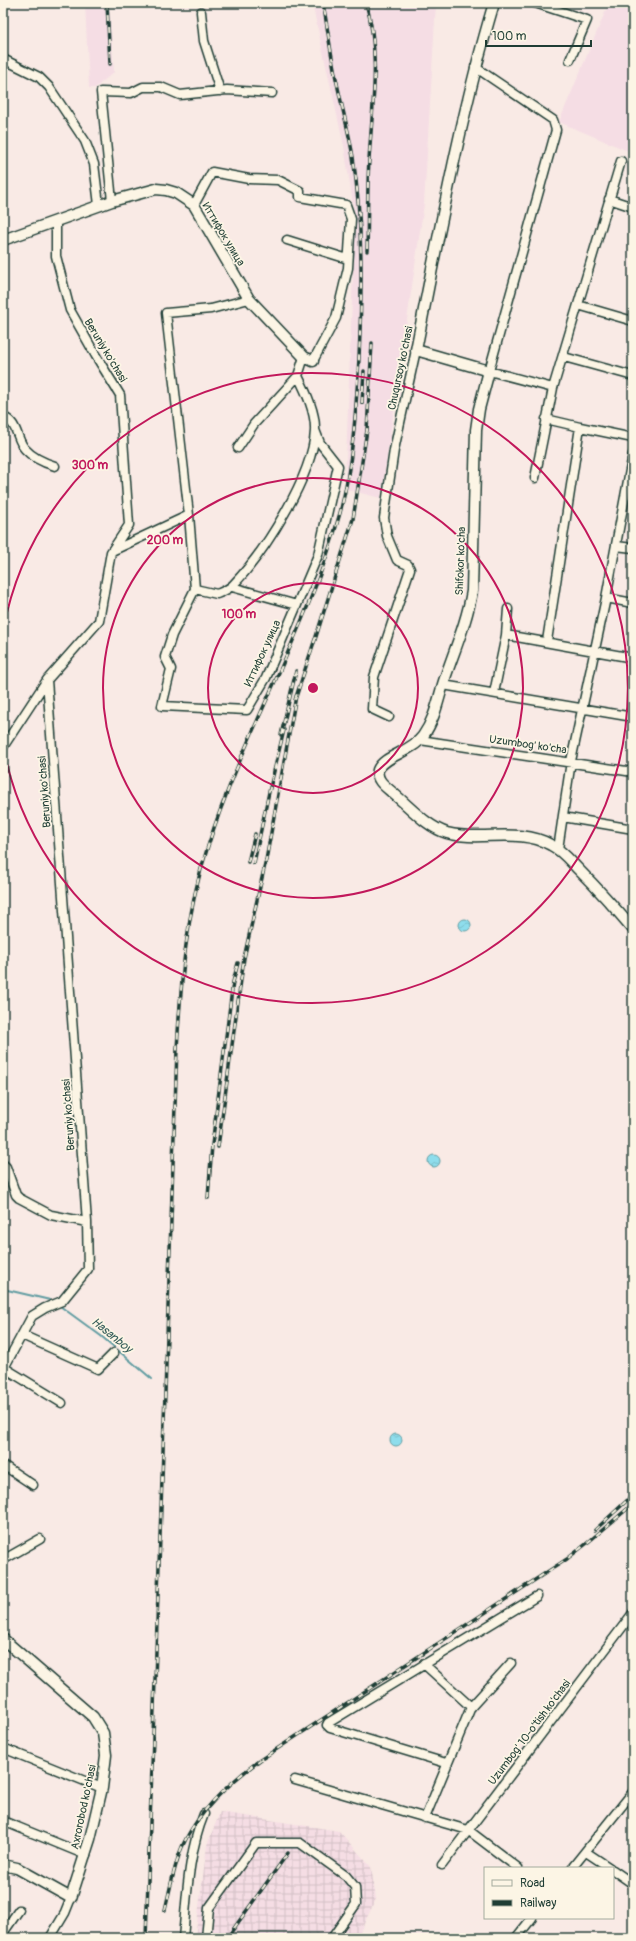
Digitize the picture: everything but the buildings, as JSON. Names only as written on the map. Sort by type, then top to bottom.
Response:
[{"type":"street","name":"Chuqursoy ko'chasi","points":[[389,717],[374,710],[372,707],[374,677],[410,570],[408,565],[397,560],[388,536],[384,518],[394,450],[475,67],[494,3]]},
{"type":"street","points":[[535,3],[587,20],[570,60]]},
{"type":"street","points":[[201,12],[204,41],[220,91]]},
{"type":"street","points":[[3,59],[38,77],[49,87],[65,111],[84,141],[94,164],[99,204]]},
{"type":"street","points":[[475,67],[553,120],[556,130],[489,370]]},
{"type":"street","points":[[112,201],[101,92],[131,93],[143,87],[161,87],[180,95],[220,91],[272,93]]},
{"type":"street","points":[[535,478],[553,388],[564,357],[621,161]]},
{"type":"street","points":[[194,205],[212,172],[249,179],[278,180],[300,191],[300,197],[346,206],[351,219],[348,268],[336,318],[298,376],[254,424],[238,448]]},
{"type":"street","name":"Иттифок улица","points":[[3,240],[99,204],[161,190],[176,193],[194,205],[249,299],[308,359]]},
{"type":"street","points":[[609,199],[633,207]]},
{"type":"street","name":"Beruniy ko'chasi","points":[[3,1368],[32,1316],[45,1308],[62,1301],[88,1269],[87,1222],[47,680],[99,620],[111,552],[129,525],[120,395],[70,310],[56,256],[56,221]]},
{"type":"street","points":[[286,240],[348,259]]},
{"type":"street","points":[[249,299],[211,309],[166,313],[189,515],[195,589],[217,594],[232,587],[297,606]]},
{"type":"street","points":[[578,305],[633,321]]},
{"type":"street","points":[[416,350],[553,388]]},
{"type":"street","points":[[564,357],[633,376]]},
{"type":"street","name":"Shifokor ko'cha","points":[[489,370],[479,409],[476,430],[472,591],[468,611],[433,719],[420,740],[409,749],[385,761],[379,769],[378,774],[380,780],[425,820],[438,829],[456,834],[530,837],[543,841],[558,849]]},
{"type":"street","name":"Иттифок улица","points":[[195,589],[172,635],[165,656],[171,669],[162,706],[247,710],[266,678],[318,556],[338,466],[320,443],[315,430],[308,396],[298,376]]},
{"type":"street","points":[[3,417],[9,419],[17,430],[25,449],[43,462],[55,466]]},
{"type":"street","points":[[546,419],[633,438]]},
{"type":"street","points":[[547,642],[580,427]]},
{"type":"street","name":"Иттифок улица","points":[[232,587],[260,550],[298,490],[312,449],[315,430]]},
{"type":"street","points":[[633,454],[629,497],[616,546],[571,762],[558,849],[605,896],[633,929]]},
{"type":"street","points":[[111,552],[189,515]]},
{"type":"street","points":[[616,546],[633,548]]},
{"type":"street","points":[[606,598],[633,603]]},
{"type":"street","points":[[494,693],[506,635],[508,609]]},
{"type":"street","points":[[506,635],[633,658]]},
{"type":"street","points":[[3,747],[47,680]]},
{"type":"street","points":[[443,685],[633,717]]},
{"type":"street","name":"Uzumbog' ko'cha","points":[[420,740],[633,772]]},
{"type":"street","points":[[563,817],[633,829]]},
{"type":"street","points":[[3,1164],[6,1167],[16,1195],[19,1198],[50,1215],[87,1222]]},
{"type":"street","points":[[22,1335],[98,1370],[114,1353]]},
{"type":"street","points":[[3,1368],[62,1403]]},
{"type":"street","points":[[3,1465],[33,1486]]},
{"type":"street","points":[[3,1560],[40,1539]]},
{"type":"street","points":[[446,1762],[330,1728],[327,1725],[330,1721],[537,1596]]},
{"type":"street","name":"Uzumbog' 10-o'tish ko'chasi","points":[[442,1865],[633,1613]]},
{"type":"street","name":"Axrorobod ko'chasi","points":[[3,1639],[97,1722],[103,1733],[106,1746],[102,1788],[86,1855],[71,1898]]},
{"type":"street","points":[[424,1664],[471,1707]]},
{"type":"street","points":[[425,1818],[446,1762],[471,1707],[512,1664]]},
{"type":"street","points":[[3,1748],[102,1788]]},
{"type":"street","points":[[295,1780],[468,1830],[517,1867]]},
{"type":"street","points":[[573,1867],[633,1792]]},
{"type":"street","points":[[183,1938],[192,1853],[196,1835],[204,1814]]},
{"type":"street","points":[[3,1821],[86,1855]]},
{"type":"street","points":[[206,1938],[209,1908],[256,1843],[300,1844],[346,1876],[355,1887],[356,1904],[332,1938]]},
{"type":"street","points":[[586,1852],[608,1867]]},
{"type":"street","points":[[3,1865],[17,1868],[71,1898],[65,1913],[50,1938]]},
{"type":"street","points":[[614,1871],[633,1884]]},
{"type":"street","points":[[3,1933],[19,1910]]},
{"type":"street","points":[[516,1938],[531,1919]]},
{"type":"shaded area","points":[[85,3],[109,3],[114,72],[95,88],[89,88]]},
{"type":"shaded area","points":[[312,3],[436,3],[424,204],[381,498],[345,489],[355,217],[344,146]]},
{"type":"shaded area","points":[[609,3],[633,3],[633,153],[559,122]]},
{"type":"shaded area","points":[[220,1812],[339,1831],[371,1867],[376,1899],[357,1938],[195,1938],[207,1845]]},
{"type":"water","points":[[463,919],[467,919],[471,925],[467,931],[463,931],[459,927],[459,923]]},
{"type":"water","points":[[432,1155],[436,1155],[440,1161],[436,1167],[432,1167],[428,1163],[428,1159]]},
{"type":"water","points":[[394,1434],[398,1434],[402,1440],[398,1446],[394,1446],[390,1442],[390,1438]]},
{"type":"waterway","name":"Hasanboy","points":[[3,1289],[50,1300]]},
{"type":"waterway","name":"Hasanboy","points":[[60,1306],[101,1336],[152,1379]]},
{"type":"railway","points":[[107,3],[110,64]]},
{"type":"railway","points":[[146,1938],[177,1049],[180,998],[186,947],[194,896],[208,846],[223,804],[239,762],[294,639],[327,556],[340,513],[348,475],[355,417],[361,307],[359,207],[350,138],[335,73],[323,3]]},
{"type":"railway","points":[[366,3],[371,22],[374,61],[368,171],[367,251]]},
{"type":"railway","points":[[314,643],[353,519],[367,430],[372,343]]},
{"type":"railway","points":[[362,403],[364,371]]},
{"type":"railway","points":[[295,700],[315,639]]},
{"type":"railway","points":[[281,735],[296,671]]},
{"type":"railway","points":[[218,1147],[244,958],[266,860],[296,696]]},
{"type":"railway","points":[[254,863],[284,730]]},
{"type":"railway","points":[[248,862],[255,834]]},
{"type":"railway","points":[[208,1198],[212,1145],[233,982],[238,963]]},
{"type":"railway","points":[[595,1530],[633,1495]]},
{"type":"railway","points":[[165,1910],[177,1862],[182,1847],[189,1834],[197,1821],[215,1799],[237,1778],[260,1760],[567,1559],[633,1504]]},
{"type":"railway","points":[[227,1938],[288,1853]]}]
